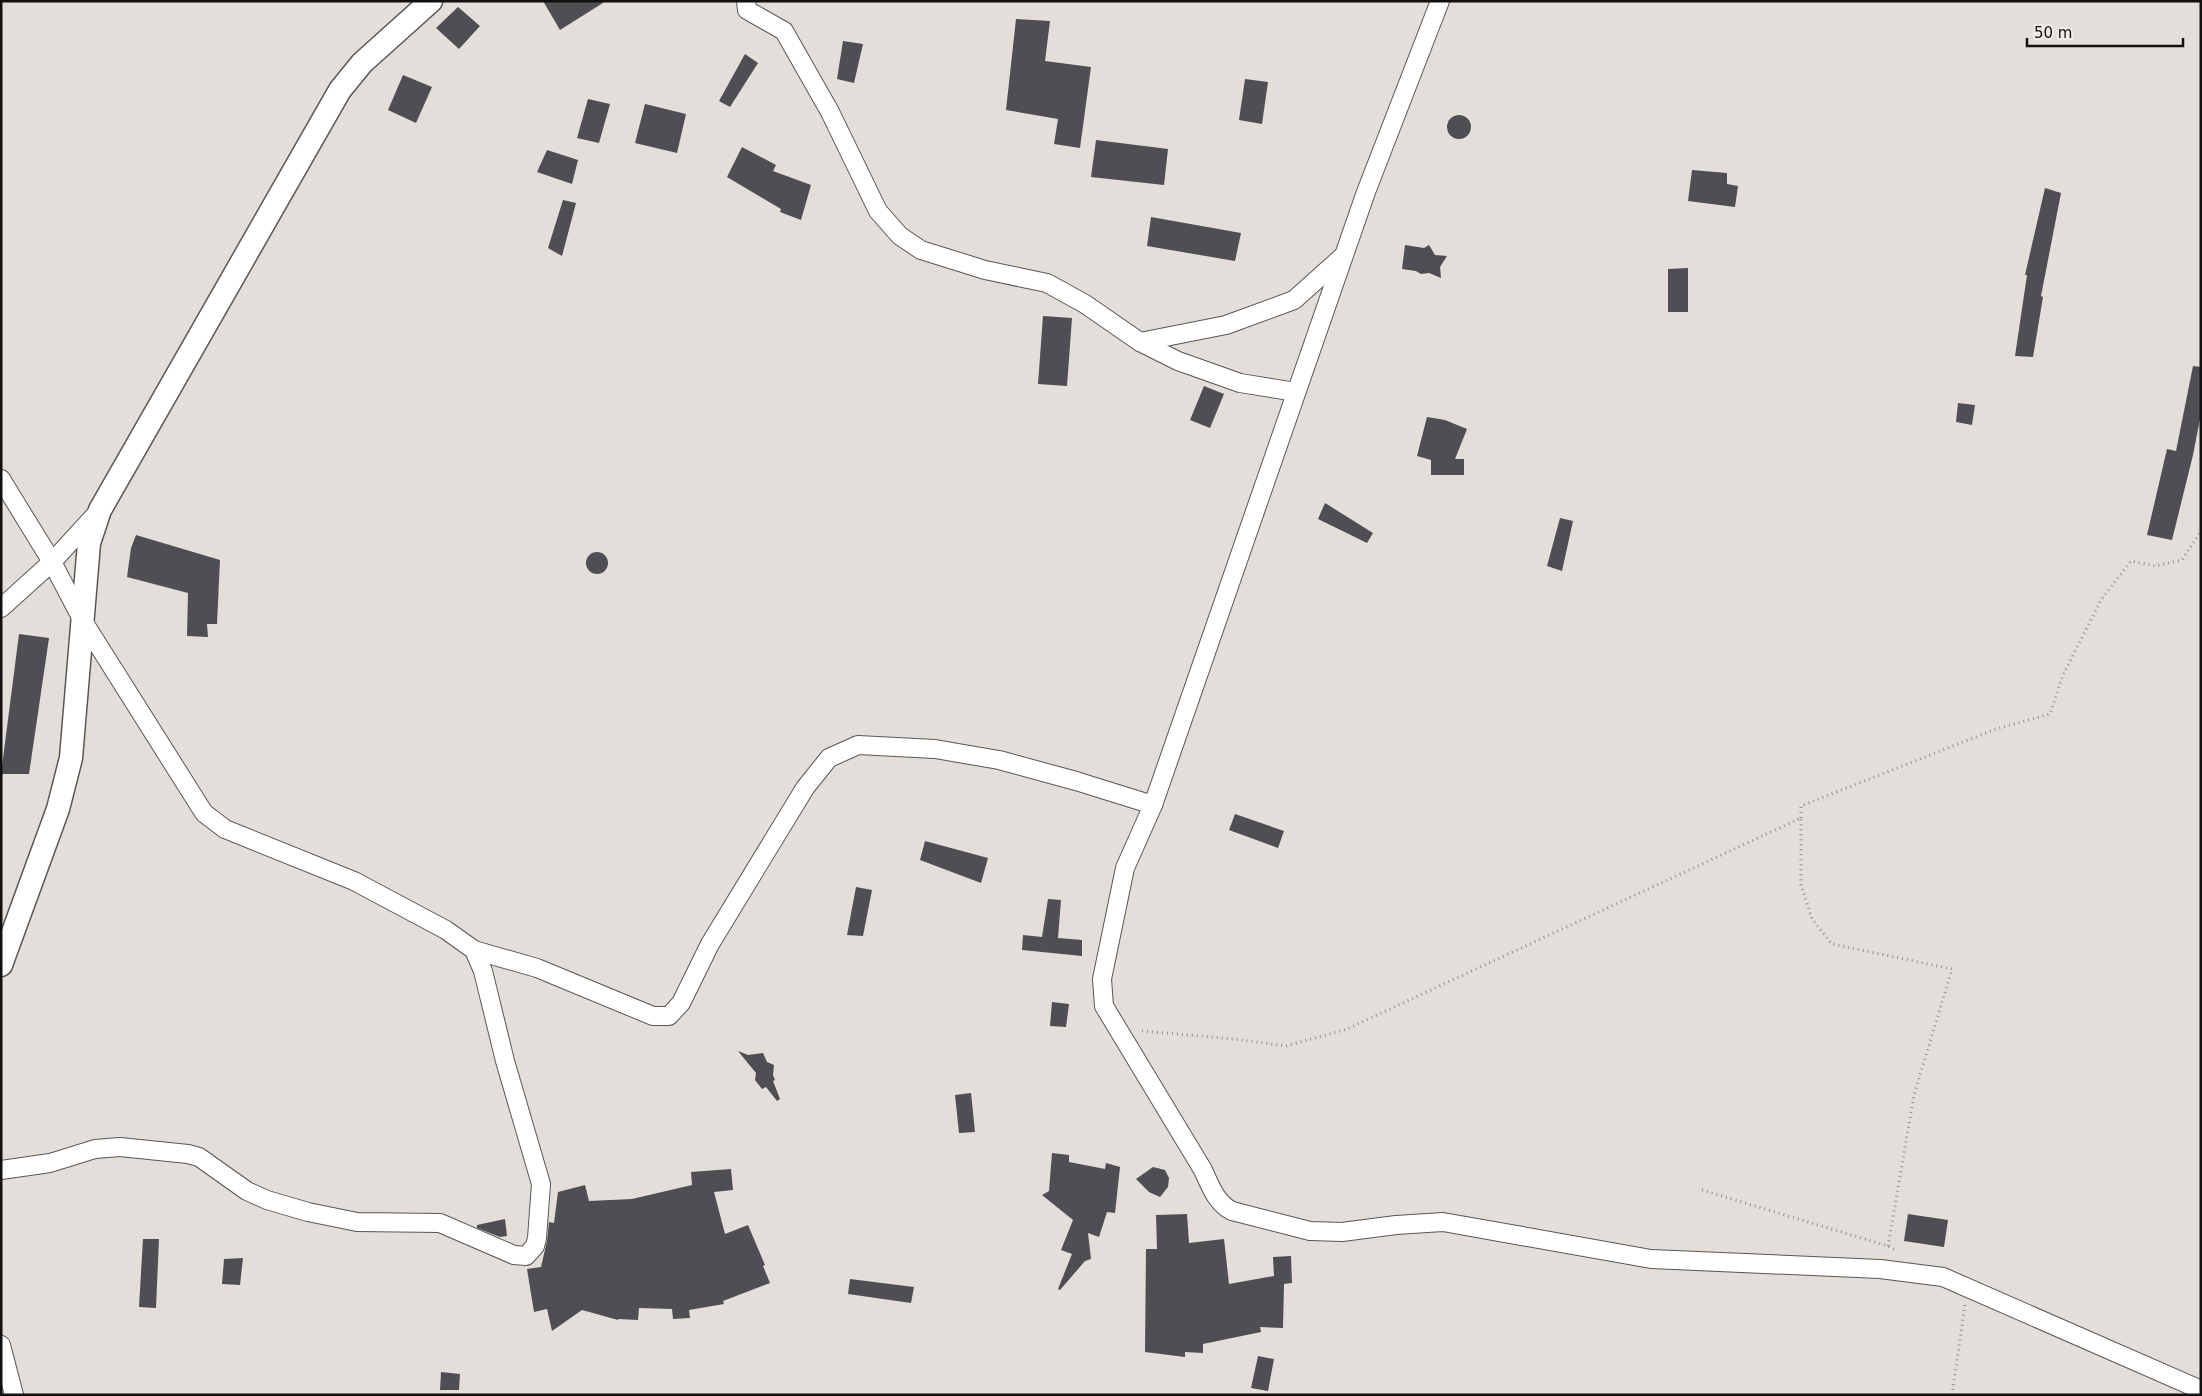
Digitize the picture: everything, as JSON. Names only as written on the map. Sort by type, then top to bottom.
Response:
[{"type":"street","points":[[1,965],[58,809],[71,758],[90,543],[100,510],[340,90],[362,63],[431,1]]},
{"type":"street","points":[[746,1],[747,10],[784,31],[830,112],[878,211],[900,236],[921,250],[985,270],[1047,283],[1085,304],[1140,342],[1178,361],[1240,383],[1296,392]]},
{"type":"street","points":[[1440,1],[1343,256],[1152,805],[1124,868],[1102,979],[1104,1006],[1203,1170],[1214,1193],[1223,1206],[1232,1211],[1310,1231],[1342,1232],[1396,1225],[1443,1222],[1651,1260],[1880,1269],[1943,1277],[2201,1390]]},
{"type":"street","points":[[1140,342],[1226,325],[1294,300],[1343,256]]},
{"type":"street","points":[[1,479],[52,562],[83,621],[204,813],[225,829],[362,885],[446,930],[474,950],[537,968],[653,1016],[669,1016],[681,1003],[710,944],[805,788],[829,758],[858,744],[935,749],[999,760],[1076,781],[1152,805]]},
{"type":"street","points":[[1,608],[52,562],[100,510]]},
{"type":"street","points":[[1,1170],[50,1163],[95,1149],[120,1147],[188,1154],[198,1158],[247,1191],[267,1200],[308,1212],[357,1222],[440,1223],[514,1255],[526,1256],[535,1246],[537,1238],[542,1184],[505,1061],[484,971],[474,950]]},
{"type":"street","points":[[1,1345],[14,1395]]},
{"type":"path","points":[[1888,1246],[1914,1095],[1952,969],[1832,944],[1812,919],[1802,884],[1801,806],[1996,728],[2050,714],[2063,674],[2101,600],[2131,561],[2155,566],[2182,560],[2201,530]]},
{"type":"path","points":[[1118,1029],[1234,1039],[1286,1046],[1347,1029],[1801,818]]},
{"type":"path","points":[[1702,1190],[1888,1246],[1904,1255]]},
{"type":"path","points":[[1952,1395],[1967,1287]]},
{"type":"building","points":[[543,1],[606,1],[560,30]]},
{"type":"building","points":[[458,7],[480,26],[459,49],[436,28]]},
{"type":"building","points":[[1016,19],[1050,21],[1045,61],[1091,67],[1080,148],[1054,144],[1058,119],[1006,110]]},
{"type":"building","points":[[843,41],[863,44],[854,83],[837,79]]},
{"type":"building","points":[[745,54],[758,63],[730,107],[719,101]]},
{"type":"building","points":[[403,75],[432,87],[416,123],[388,110]]},
{"type":"building","points":[[1245,79],[1268,82],[1262,124],[1239,120]]},
{"type":"building","points":[[588,99],[610,104],[599,143],[577,138]]},
{"type":"building","points":[[645,104],[686,114],[677,153],[635,143]]},
{"type":"building","points":[[1459,115],[1464,116],[1470,122],[1470,132],[1464,138],[1459,139],[1454,138],[1448,132],[1447,127],[1448,122],[1454,116]]},
{"type":"building","points":[[1096,140],[1168,149],[1164,185],[1091,177]]},
{"type":"building","points":[[742,147],[776,165],[773,171],[811,185],[801,220],[780,212],[781,209],[727,177]]},
{"type":"building","points":[[547,150],[578,160],[572,184],[537,172]]},
{"type":"building","points":[[1692,170],[1727,173],[1727,184],[1738,186],[1735,207],[1688,201]]},
{"type":"building","points":[[2045,188],[2061,193],[2041,296],[2043,297],[2033,357],[2015,356],[2027,275],[2025,275]]},
{"type":"building","points":[[563,200],[576,203],[562,256],[548,248]]},
{"type":"building","points":[[1151,217],[1241,233],[1235,261],[1147,246]]},
{"type":"building","points":[[1405,245],[1424,248],[1429,245],[1435,255],[1447,256],[1440,267],[1441,278],[1429,273],[1421,274],[1416,271],[1402,269]]},
{"type":"building","points":[[1688,268],[1688,312],[1668,312],[1668,269]]},
{"type":"building","points":[[1043,316],[1072,318],[1067,386],[1038,384]]},
{"type":"building","points":[[2193,366],[2201,367],[2201,414],[2172,540],[2147,535],[2167,449],[2176,451]]},
{"type":"building","points":[[1204,386],[1224,394],[1210,428],[1190,420]]},
{"type":"building","points":[[1958,403],[1975,405],[1972,425],[1956,422]]},
{"type":"building","points":[[1427,417],[1445,420],[1467,429],[1455,459],[1464,459],[1464,475],[1431,475],[1431,460],[1417,456]]},
{"type":"building","points":[[1325,503],[1373,533],[1367,543],[1318,519]]},
{"type":"building","points":[[1560,518],[1573,521],[1562,571],[1547,566]]},
{"type":"building","points":[[136,535],[220,560],[217,624],[207,624],[208,637],[187,636],[188,593],[127,577],[131,548]]},
{"type":"building","points":[[593,552],[601,552],[608,559],[608,567],[601,574],[593,574],[586,567],[586,559]]},
{"type":"building","points":[[19,634],[49,638],[29,774],[1,774]]},
{"type":"building","points":[[1235,814],[1284,831],[1278,848],[1229,830]]},
{"type":"building","points":[[925,841],[988,858],[981,883],[920,860]]},
{"type":"building","points":[[856,887],[872,890],[863,936],[847,935]]},
{"type":"building","points":[[1048,899],[1061,900],[1058,938],[1082,940],[1082,956],[1022,950],[1023,935],[1042,937]]},
{"type":"building","points":[[1052,1002],[1069,1004],[1066,1027],[1050,1026]]},
{"type":"building","points":[[738,1051],[748,1055],[763,1053],[767,1062],[774,1065],[773,1075],[775,1080],[773,1081],[780,1099],[777,1101],[766,1087],[762,1089],[755,1080],[756,1073]]},
{"type":"building","points":[[971,1093],[975,1132],[959,1133],[955,1095]]},
{"type":"building","points":[[1052,1153],[1069,1155],[1069,1162],[1105,1169],[1106,1163],[1120,1167],[1115,1213],[1107,1212],[1099,1237],[1088,1233],[1091,1259],[1085,1261],[1060,1290],[1058,1289],[1072,1254],[1061,1250],[1073,1220],[1042,1195],[1049,1191]]},
{"type":"building","points":[[1153,1167],[1165,1170],[1169,1178],[1168,1187],[1160,1197],[1149,1192],[1136,1179]]},
{"type":"building","points":[[731,1169],[733,1190],[714,1192],[725,1234],[748,1225],[765,1265],[763,1266],[770,1283],[723,1301],[724,1304],[689,1310],[690,1318],[673,1319],[672,1309],[639,1308],[638,1320],[618,1320],[582,1310],[552,1331],[547,1309],[534,1312],[527,1269],[541,1267],[549,1222],[554,1223],[558,1192],[585,1185],[589,1201],[632,1199],[692,1185],[691,1172]]},
{"type":"building","points":[[1187,1214],[1189,1243],[1224,1239],[1229,1284],[1274,1276],[1273,1257],[1291,1256],[1292,1283],[1284,1284],[1283,1328],[1260,1327],[1261,1332],[1203,1344],[1203,1353],[1185,1352],[1185,1357],[1145,1352],[1146,1249],[1157,1249],[1156,1215]]},
{"type":"building","points":[[1908,1214],[1948,1220],[1944,1247],[1904,1241]]},
{"type":"building","points":[[505,1219],[507,1236],[500,1237],[477,1228],[477,1225]]},
{"type":"building","points":[[143,1239],[159,1239],[156,1308],[139,1307]]},
{"type":"building","points":[[243,1258],[240,1285],[222,1284],[224,1259]]},
{"type":"building","points":[[850,1279],[914,1287],[911,1303],[848,1294]]},
{"type":"building","points":[[1258,1356],[1274,1359],[1268,1391],[1251,1388]]},
{"type":"building","points":[[441,1372],[460,1374],[459,1390],[440,1390]]}]
